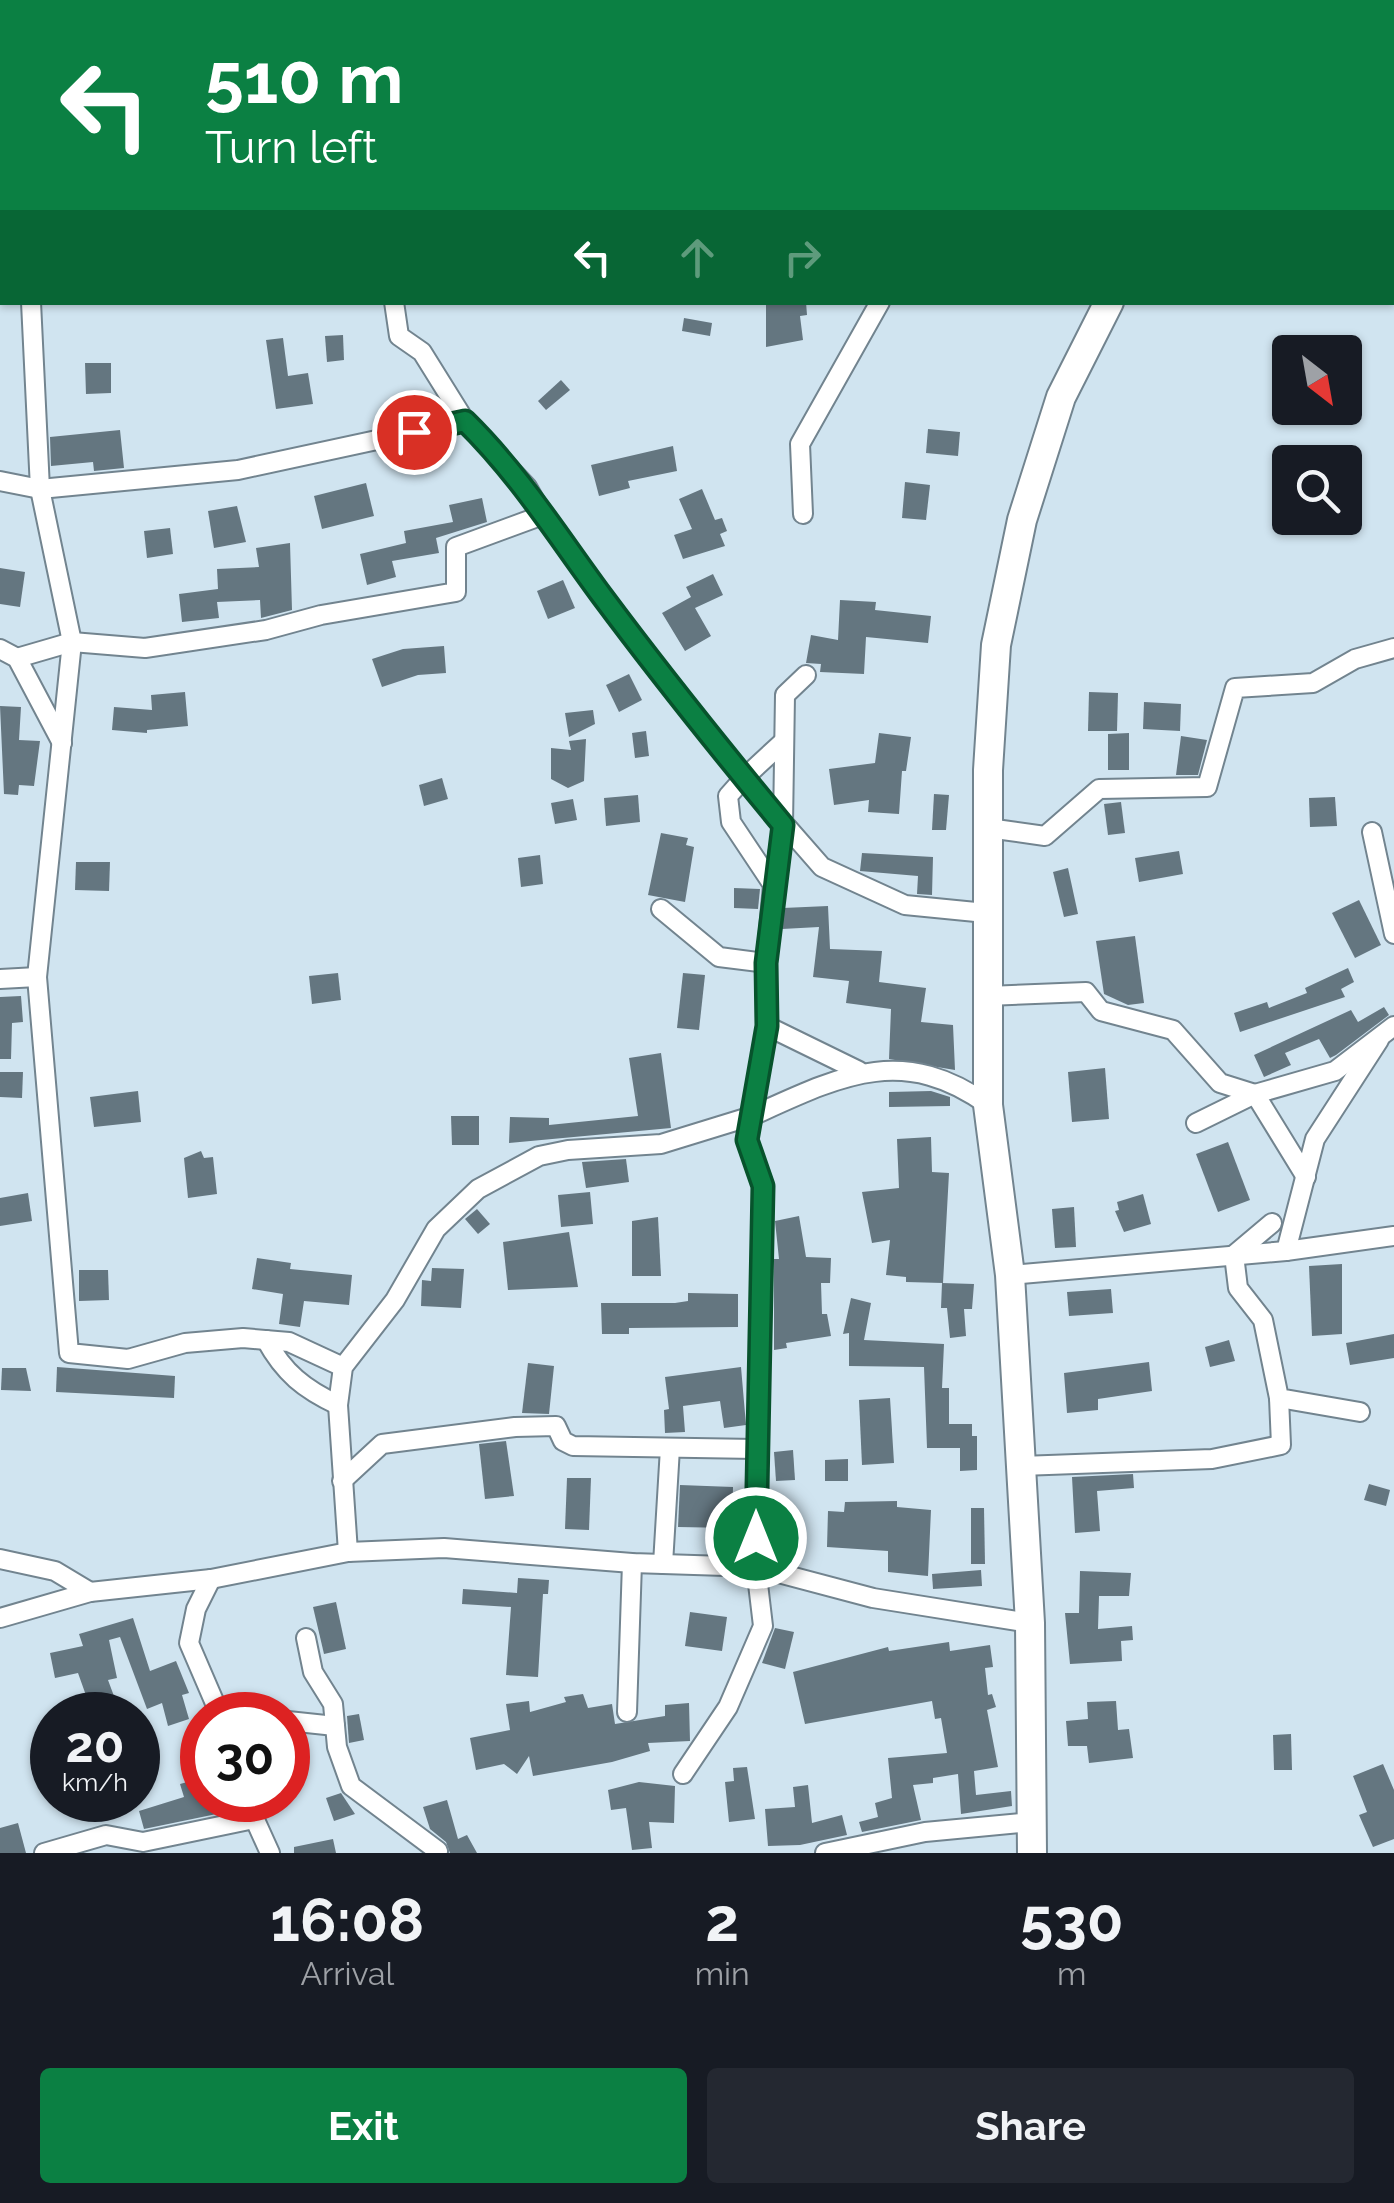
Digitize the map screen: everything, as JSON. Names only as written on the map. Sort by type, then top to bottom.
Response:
[{"type":"main road","points":[[1032,1853],[1030,1623],[1010,1275],[988,1105],[986,912],[996,645],[1022,520],[1061,397],[1107,305]]},
{"type":"street","points":[[395,305],[400,336],[422,352],[465,421],[514,470],[542,516],[744,778],[822,866],[904,905],[986,912]]},
{"type":"street","points":[[803,514],[800,444],[878,305]]},
{"type":"street","points":[[31,312],[40,489],[72,642],[37,977],[69,1353],[128,1360],[186,1343],[266,1340],[289,1342],[343,1367]]},
{"type":"street","points":[[0,482],[40,489],[238,470],[465,421]]},
{"type":"street","points":[[62,743],[8,654],[72,642],[145,648],[266,630],[321,615],[456,592],[456,547],[542,516]]},
{"type":"street","points":[[988,828],[1044,836],[1099,789],[1206,787],[1235,688],[1313,683],[1354,659],[1394,648]]},
{"type":"street","points":[[683,1774],[728,1707],[763,1626],[756,1567],[756,1449],[763,1186],[747,1140],[767,1026],[766,963],[783,825],[785,694],[806,674]]},
{"type":"street","points":[[773,884],[731,822],[728,796],[784,741]]},
{"type":"street","points":[[1372,832],[1394,934]]},
{"type":"street","points":[[661,909],[719,957],[766,963]]},
{"type":"street","points":[[0,979],[37,977]]},
{"type":"street","points":[[987,996],[1086,992],[1101,1011],[1173,1030],[1220,1083],[1255,1094],[1306,1178]]},
{"type":"street","points":[[767,1026],[859,1071]]},
{"type":"street","points":[[1196,1124],[1255,1094],[1335,1072],[1394,1026]]},
{"type":"street","points":[[1286,1251],[1315,1139],[1379,1040]]},
{"type":"street","points":[[307,1390],[343,1367],[395,1300],[436,1229],[478,1189],[506,1171],[568,1150],[661,1144],[752,1116],[859,1071],[928,1072],[954,1082],[988,1105]]},
{"type":"street","points":[[1234,1255],[1272,1223]]},
{"type":"street","points":[[1010,1275],[1286,1251],[1394,1236]]},
{"type":"street","points":[[1021,1466],[1212,1458],[1280,1445],[1278,1398],[1263,1320],[1238,1288],[1234,1255]]},
{"type":"street","points":[[266,1340],[286,1373],[307,1390],[338,1404]]},
{"type":"street","points":[[343,1367],[338,1404],[348,1552]]},
{"type":"street","points":[[1278,1398],[1360,1412]]},
{"type":"street","points":[[342,1481],[382,1444],[515,1426],[556,1426],[563,1442],[572,1446],[756,1449]]},
{"type":"street","points":[[663,1564],[670,1448]]},
{"type":"street","points":[[2,1621],[90,1592],[212,1579],[348,1552],[444,1548],[632,1563],[756,1567],[874,1598],[1030,1623]]},
{"type":"street","points":[[0,1558],[55,1571],[90,1592]]},
{"type":"street","points":[[627,1712],[632,1563]]},
{"type":"street","points":[[211,1692],[189,1643],[196,1608],[212,1579]]},
{"type":"street","points":[[306,1638],[314,1672],[333,1704],[350,1786],[438,1851]]},
{"type":"street","points":[[310,1723],[335,1726]]},
{"type":"street","points":[[44,1853],[106,1835],[143,1842],[240,1822]]},
{"type":"street","points":[[255,1822],[270,1853]]},
{"type":"street","points":[[825,1853],[925,1832],[1032,1822]]},
{"type":"building","points":[[766,305],[806,305],[807,315],[800,316],[803,340],[766,347]]},
{"type":"building","points":[[684,318],[712,323],[710,336],[682,331]]},
{"type":"building","points":[[343,335],[344,360],[327,362],[325,336]]},
{"type":"building","points":[[283,338],[288,376],[308,373],[313,404],[276,409],[266,340]]},
{"type":"building","points":[[85,363],[111,363],[111,393],[86,394]]},
{"type":"building","points":[[561,380],[570,390],[546,410],[538,401]]},
{"type":"building","points":[[928,429],[960,432],[958,456],[926,453]]},
{"type":"building","points":[[120,430],[124,468],[94,471],[93,462],[51,466],[50,437]]},
{"type":"building","points":[[673,446],[677,471],[628,481],[630,488],[599,496],[591,465]]},
{"type":"building","points":[[905,482],[930,485],[926,520],[902,518]]},
{"type":"building","points":[[366,483],[374,516],[322,529],[314,496]]},
{"type":"building","points":[[702,489],[715,520],[722,518],[727,531],[720,534],[725,546],[683,559],[674,535],[692,529],[679,499]]},
{"type":"building","points":[[482,498],[487,522],[436,538],[439,553],[392,561],[396,577],[367,585],[360,554],[406,543],[404,531],[453,522],[449,505]]},
{"type":"building","points":[[237,506],[246,542],[214,548],[208,511]]},
{"type":"building","points":[[170,528],[173,554],[147,558],[144,531]]},
{"type":"building","points":[[290,543],[292,610],[261,618],[260,600],[217,602],[219,618],[182,622],[179,594],[218,589],[217,569],[259,567],[256,548]]},
{"type":"building","points":[[0,568],[25,572],[20,607],[0,604]]},
{"type":"building","points":[[713,574],[723,595],[695,608],[711,636],[685,651],[662,613],[691,597],[686,587]]},
{"type":"building","points":[[563,580],[575,608],[548,619],[537,591]]},
{"type":"building","points":[[840,600],[876,602],[875,610],[931,616],[928,643],[866,637],[864,674],[820,672],[821,664],[806,663],[811,635],[838,640]]},
{"type":"building","points":[[444,646],[446,673],[418,675],[382,687],[372,659],[403,649]]},
{"type":"building","points":[[629,674],[642,700],[619,712],[606,685]]},
{"type":"building","points":[[185,692],[188,726],[147,733],[112,730],[114,707],[152,710],[151,695]]},
{"type":"building","points":[[1089,692],[1118,693],[1117,731],[1088,731]]},
{"type":"building","points":[[1144,702],[1181,704],[1180,731],[1143,729]]},
{"type":"building","points":[[0,706],[21,707],[19,740],[40,741],[34,786],[19,785],[18,795],[4,794]]},
{"type":"building","points":[[593,710],[595,724],[569,737],[565,713]]},
{"type":"building","points":[[646,731],[649,756],[635,758],[632,733]]},
{"type":"building","points":[[879,733],[911,737],[906,771],[902,771],[899,814],[868,812],[869,800],[834,805],[829,769],[875,763]]},
{"type":"building","points":[[1129,733],[1129,770],[1108,770],[1108,734]]},
{"type":"building","points":[[1181,736],[1207,740],[1198,775],[1176,775]]},
{"type":"building","points":[[586,739],[584,781],[568,788],[551,779],[551,748],[571,750],[569,741]]},
{"type":"building","points":[[442,778],[448,799],[424,806],[419,785]]},
{"type":"building","points":[[934,794],[949,795],[946,830],[932,830]]},
{"type":"building","points":[[638,795],[640,822],[606,826],[604,798]]},
{"type":"building","points":[[1335,797],[1337,826],[1310,827],[1309,798]]},
{"type":"building","points":[[573,799],[577,820],[555,824],[551,803]]},
{"type":"building","points":[[1121,802],[1125,833],[1108,835],[1104,804]]},
{"type":"building","points":[[661,833],[688,838],[686,845],[694,847],[685,902],[648,895]]},
{"type":"building","points":[[1179,851],[1183,874],[1139,882],[1135,858]]},
{"type":"building","points":[[862,853],[933,857],[932,895],[917,894],[918,876],[860,871]]},
{"type":"building","points":[[540,855],[543,884],[521,887],[518,858]]},
{"type":"building","points":[[76,862],[110,862],[109,891],[75,890]]},
{"type":"building","points":[[1068,868],[1078,914],[1064,917],[1053,872]]},
{"type":"building","points":[[734,888],[760,889],[758,909],[734,908]]},
{"type":"building","points":[[1359,900],[1381,945],[1355,958],[1332,913]]},
{"type":"building","points":[[828,906],[830,949],[882,951],[879,982],[926,988],[921,1022],[953,1025],[955,1070],[889,1059],[891,1009],[846,1003],[849,981],[813,977],[819,927],[782,929],[783,908]]},
{"type":"building","points":[[1135,936],[1144,1003],[1128,1005],[1104,994],[1096,941]]},
{"type":"building","points":[[1348,968],[1354,982],[1341,989],[1345,997],[1240,1032],[1234,1013],[1267,1002],[1269,1008],[1307,993],[1305,988]]},
{"type":"building","points":[[338,973],[341,1000],[312,1004],[309,976]]},
{"type":"building","points":[[683,973],[705,975],[699,1030],[677,1028]]},
{"type":"building","points":[[21,996],[23,1022],[12,1023],[11,1059],[0,1059],[0,997]]},
{"type":"building","points":[[1384,1007],[1389,1015],[1336,1055],[1330,1058],[1319,1039],[1285,1053],[1291,1065],[1264,1077],[1254,1055],[1351,1010],[1358,1022]]},
{"type":"building","points":[[661,1053],[671,1128],[509,1143],[510,1117],[549,1118],[549,1125],[638,1116],[629,1058]]},
{"type":"building","points":[[1105,1068],[1109,1119],[1072,1122],[1068,1072]]},
{"type":"building","points":[[0,1072],[23,1072],[22,1098],[0,1097]]},
{"type":"building","points":[[138,1091],[141,1122],[94,1127],[90,1097]]},
{"type":"building","points":[[931,1091],[950,1097],[950,1106],[889,1107],[889,1092]]},
{"type":"building","points":[[451,1116],[479,1116],[479,1145],[452,1145]]},
{"type":"building","points":[[931,1137],[932,1172],[949,1173],[943,1283],[906,1282],[906,1277],[886,1275],[890,1240],[872,1243],[862,1192],[899,1188],[897,1139]]},
{"type":"building","points":[[1228,1142],[1250,1200],[1218,1212],[1196,1154]]},
{"type":"building","points":[[201,1151],[204,1158],[213,1157],[217,1194],[188,1198],[184,1158]]},
{"type":"building","points":[[626,1159],[629,1182],[586,1188],[582,1162]]},
{"type":"building","points":[[590,1192],[593,1224],[561,1227],[558,1195]]},
{"type":"building","points":[[28,1193],[32,1221],[0,1226],[0,1198]]},
{"type":"building","points":[[1143,1194],[1151,1224],[1124,1232],[1115,1211],[1119,1210],[1117,1202]]},
{"type":"building","points":[[1074,1207],[1076,1247],[1055,1248],[1052,1209]]},
{"type":"building","points":[[477,1209],[490,1224],[478,1234],[465,1219]]},
{"type":"building","points":[[799,1216],[806,1257],[831,1258],[830,1283],[821,1283],[822,1314],[827,1314],[831,1336],[786,1343],[787,1348],[774,1350],[774,1259],[779,1259],[775,1221]]},
{"type":"building","points":[[658,1217],[661,1276],[632,1276],[632,1221]]},
{"type":"building","points":[[569,1232],[578,1287],[508,1290],[503,1242]]},
{"type":"building","points":[[257,1258],[291,1263],[290,1269],[352,1275],[349,1305],[304,1301],[300,1327],[279,1324],[283,1294],[252,1289]]},
{"type":"building","points":[[1342,1264],[1342,1334],[1312,1336],[1309,1266]]},
{"type":"building","points":[[432,1268],[464,1269],[461,1308],[421,1306],[422,1280],[431,1281]]},
{"type":"building","points":[[79,1270],[108,1270],[109,1300],[79,1301]]},
{"type":"building","points":[[942,1283],[974,1284],[972,1309],[964,1309],[966,1336],[950,1338],[947,1308],[941,1308]]},
{"type":"building","points":[[1111,1289],[1113,1313],[1069,1316],[1067,1292]]},
{"type":"building","points":[[688,1293],[738,1294],[738,1327],[629,1328],[629,1334],[602,1334],[601,1303],[675,1303],[688,1301]]},
{"type":"building","points":[[851,1298],[871,1303],[864,1340],[944,1344],[942,1388],[949,1388],[949,1424],[972,1424],[972,1436],[977,1436],[977,1470],[960,1471],[960,1448],[927,1448],[924,1367],[849,1366],[849,1333],[843,1334]]},
{"type":"building","points":[[1394,1334],[1394,1358],[1350,1365],[1346,1343]]},
{"type":"building","points":[[1229,1340],[1235,1361],[1210,1367],[1205,1347]]},
{"type":"building","points":[[1149,1362],[1152,1391],[1098,1399],[1098,1410],[1067,1413],[1064,1373]]},
{"type":"building","points":[[528,1363],[554,1366],[549,1414],[522,1413]]},
{"type":"building","points":[[57,1367],[175,1376],[174,1398],[56,1392]]},
{"type":"building","points":[[741,1367],[746,1425],[724,1428],[720,1401],[683,1406],[685,1432],[665,1433],[664,1410],[669,1409],[665,1377]]},
{"type":"building","points":[[2,1368],[26,1368],[31,1391],[1,1390]]},
{"type":"building","points":[[890,1398],[894,1463],[862,1465],[859,1400]]},
{"type":"building","points":[[506,1441],[514,1496],[485,1499],[479,1444]]},
{"type":"building","points":[[793,1450],[795,1480],[776,1481],[774,1452]]},
{"type":"building","points":[[848,1459],[848,1481],[825,1481],[825,1460]]},
{"type":"building","points":[[1133,1474],[1134,1488],[1097,1491],[1100,1531],[1075,1533],[1072,1477]]},
{"type":"building","points":[[567,1478],[591,1478],[589,1530],[565,1529]]},
{"type":"building","points":[[1369,1484],[1390,1490],[1386,1506],[1364,1500]]},
{"type":"building","points":[[680,1485],[733,1487],[732,1528],[678,1527]]},
{"type":"building","points":[[897,1501],[897,1507],[931,1510],[928,1576],[888,1572],[888,1551],[827,1547],[828,1511],[844,1512],[845,1502]]},
{"type":"building","points":[[971,1508],[984,1508],[985,1564],[971,1564]]},
{"type":"building","points":[[981,1570],[982,1586],[933,1589],[932,1574]]},
{"type":"building","points":[[1080,1571],[1131,1573],[1129,1596],[1099,1596],[1098,1629],[1132,1626],[1133,1640],[1121,1641],[1122,1661],[1070,1664],[1065,1613],[1079,1613]]},
{"type":"building","points":[[518,1578],[549,1580],[548,1594],[543,1594],[538,1677],[506,1675],[511,1607],[462,1604],[463,1589],[517,1593]]},
{"type":"building","points":[[336,1602],[346,1649],[324,1654],[313,1607]]},
{"type":"building","points":[[690,1612],[727,1617],[722,1651],[685,1646]]},
{"type":"building","points":[[133,1618],[150,1671],[176,1661],[189,1692],[180,1692],[180,1722],[168,1726],[160,1692],[141,1692],[120,1637],[109,1640],[117,1678],[108,1680],[112,1692],[85,1692],[78,1673],[55,1678],[50,1653],[83,1646],[79,1634]]},
{"type":"building","points":[[775,1628],[794,1632],[785,1669],[762,1663]]},
{"type":"building","points":[[949,1642],[950,1651],[990,1645],[993,1667],[985,1668],[988,1695],[992,1694],[996,1707],[987,1710],[998,1767],[974,1771],[976,1795],[1011,1791],[1012,1806],[961,1814],[958,1774],[933,1778],[933,1783],[913,1785],[921,1820],[862,1832],[859,1822],[878,1817],[875,1803],[892,1798],[888,1758],[947,1753],[941,1718],[935,1719],[932,1701],[805,1724],[793,1672],[888,1647],[889,1651]]},
{"type":"building","points":[[583,1694],[588,1708],[612,1704],[615,1724],[665,1716],[665,1705],[689,1703],[690,1741],[648,1743],[650,1751],[612,1762],[533,1776],[529,1756],[517,1774],[504,1764],[476,1770],[470,1738],[510,1730],[506,1704],[529,1701],[530,1712],[566,1702],[564,1697]]},
{"type":"building","points":[[1116,1701],[1118,1730],[1129,1729],[1133,1758],[1089,1763],[1087,1746],[1068,1746],[1066,1721],[1088,1719],[1087,1702]]},
{"type":"building","points":[[359,1714],[364,1740],[349,1743],[347,1716]]},
{"type":"building","points":[[1291,1734],[1292,1770],[1274,1770],[1273,1735]]},
{"type":"building","points":[[1383,1764],[1394,1790],[1394,1839],[1373,1847],[1359,1815],[1367,1812],[1353,1776]]},
{"type":"building","points":[[747,1767],[755,1819],[729,1822],[725,1782],[734,1781],[733,1768]]},
{"type":"building","points":[[639,1782],[675,1786],[674,1823],[649,1822],[652,1848],[632,1850],[626,1808],[611,1810],[608,1790]]},
{"type":"building","points":[[808,1785],[812,1823],[842,1815],[847,1835],[800,1845],[768,1846],[765,1809],[795,1807],[793,1787]]},
{"type":"building","points":[[341,1793],[355,1814],[334,1821],[326,1798]]},
{"type":"building","points":[[180,1798],[180,1822],[144,1829],[142,1822],[160,1822],[160,1804]]},
{"type":"building","points":[[447,1800],[458,1839],[467,1835],[477,1853],[450,1853],[446,1842],[430,1829],[423,1807]]},
{"type":"building","points":[[18,1823],[26,1853],[0,1853],[0,1828]]},
{"type":"building","points":[[333,1839],[336,1853],[294,1853],[294,1847]]},
{"type":"route","points":[[414,432],[465,421],[514,470],[542,516],[653,664],[783,825],[766,963],[767,1026],[747,1140],[763,1186],[756,1362],[756,1538]]}]
